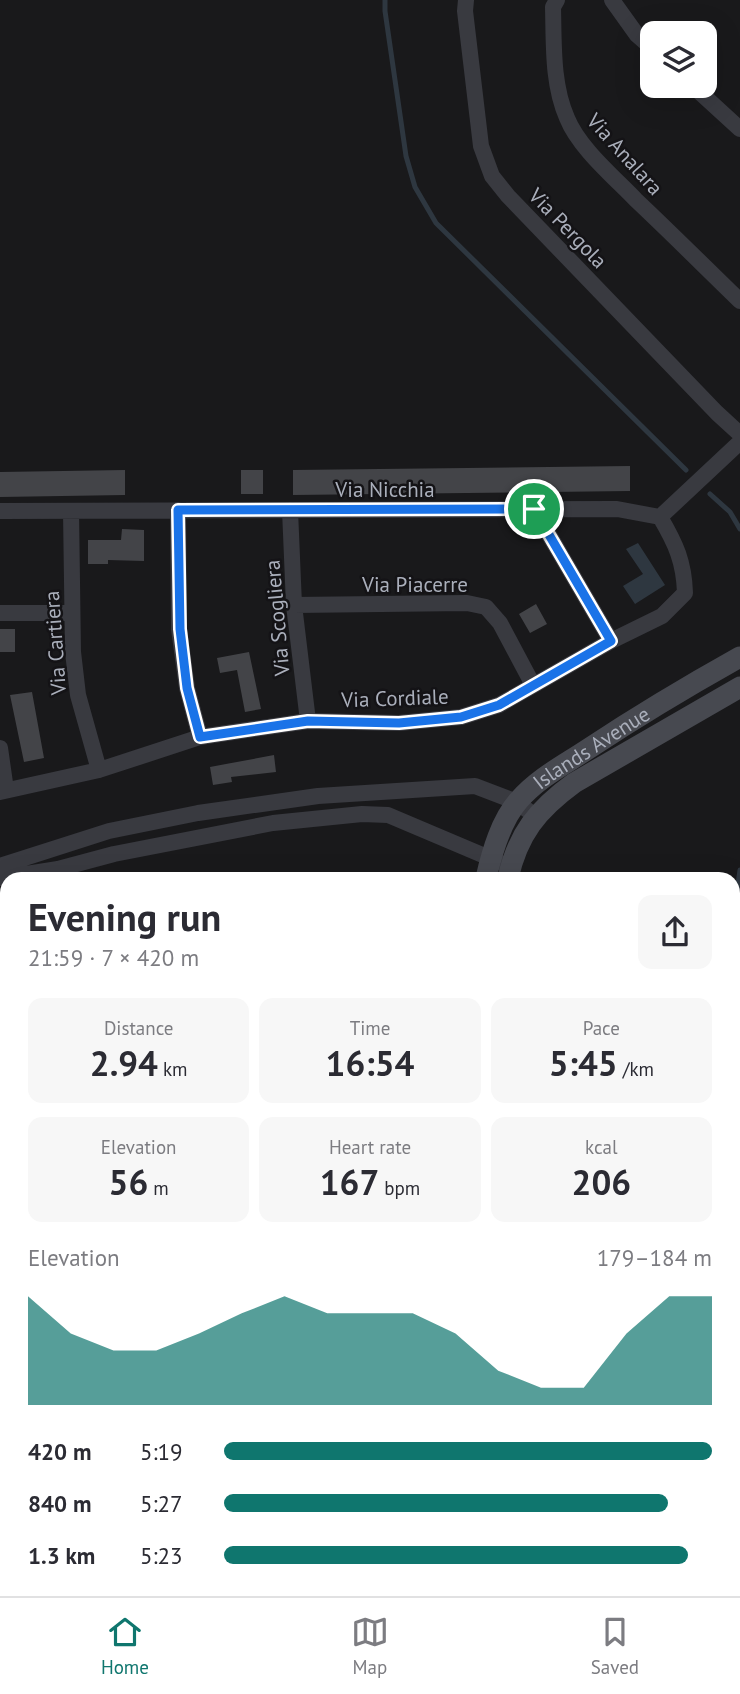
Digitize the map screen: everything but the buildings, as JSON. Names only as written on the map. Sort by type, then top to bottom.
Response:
[{"type":"street","name":"Via Pergola","points":[[466,0],[465,11],[481,146],[492,176],[508,196],[740,434]]},
{"type":"street","name":"Via Analara","points":[[557,0],[553,7],[555,75],[560,101],[568,121],[615,179],[740,301]]},
{"type":"street","points":[[612,0],[640,38]]},
{"type":"street","points":[[706,98],[740,129]]},
{"type":"street","points":[[660,517],[740,442]]},
{"type":"street","points":[[534,509],[611,641]]},
{"type":"street","name":"Via Nicchia","points":[[0,511],[617,509],[660,517]]},
{"type":"street","points":[[178,510],[180,629],[187,688],[200,737]]},
{"type":"street","name":"Via Scogliera","points":[[290,510],[294,605],[308,721]]},
{"type":"street","name":"Via Cartiera","points":[[71,511],[71,612],[78,695],[99,770]]},
{"type":"street","name":"Via Cordiale","points":[[3,791],[99,770],[200,737],[308,721],[399,723],[461,717],[499,705],[611,641],[662,616],[685,593],[684,569],[674,540],[660,517]]},
{"type":"street","name":"Via Piacerre","points":[[294,605],[467,603],[486,607],[500,623],[533,685]]},
{"type":"street","points":[[0,613],[71,612]]},
{"type":"street","name":"Islands Avenue","points":[[499,871],[500,833],[517,802],[540,779],[651,708],[740,657]]},
{"type":"street","name":"Islands Avenue","points":[[499,871],[535,816],[554,797],[740,687]]},
{"type":"street","points":[[0,748],[3,791]]},
{"type":"street","points":[[0,866],[109,831],[198,813],[291,799],[475,786],[517,802],[535,816]]},
{"type":"street","points":[[388,792],[388,815]]},
{"type":"street","points":[[39,872],[114,854],[273,823],[362,814],[388,815],[499,871]]},
{"type":"shaded area","points":[[638,543],[665,585],[635,604],[623,586],[643,574],[626,549]]},
{"type":"waterway","points":[[385,0],[406,156],[415,187],[436,223],[686,470]]},
{"type":"waterway","points":[[710,494],[730,512],[740,529]]},
{"type":"route","points":[[534,509],[611,641],[499,705],[461,717],[399,723],[308,721],[200,737],[187,688],[180,629],[178,510],[534,509]]}]
